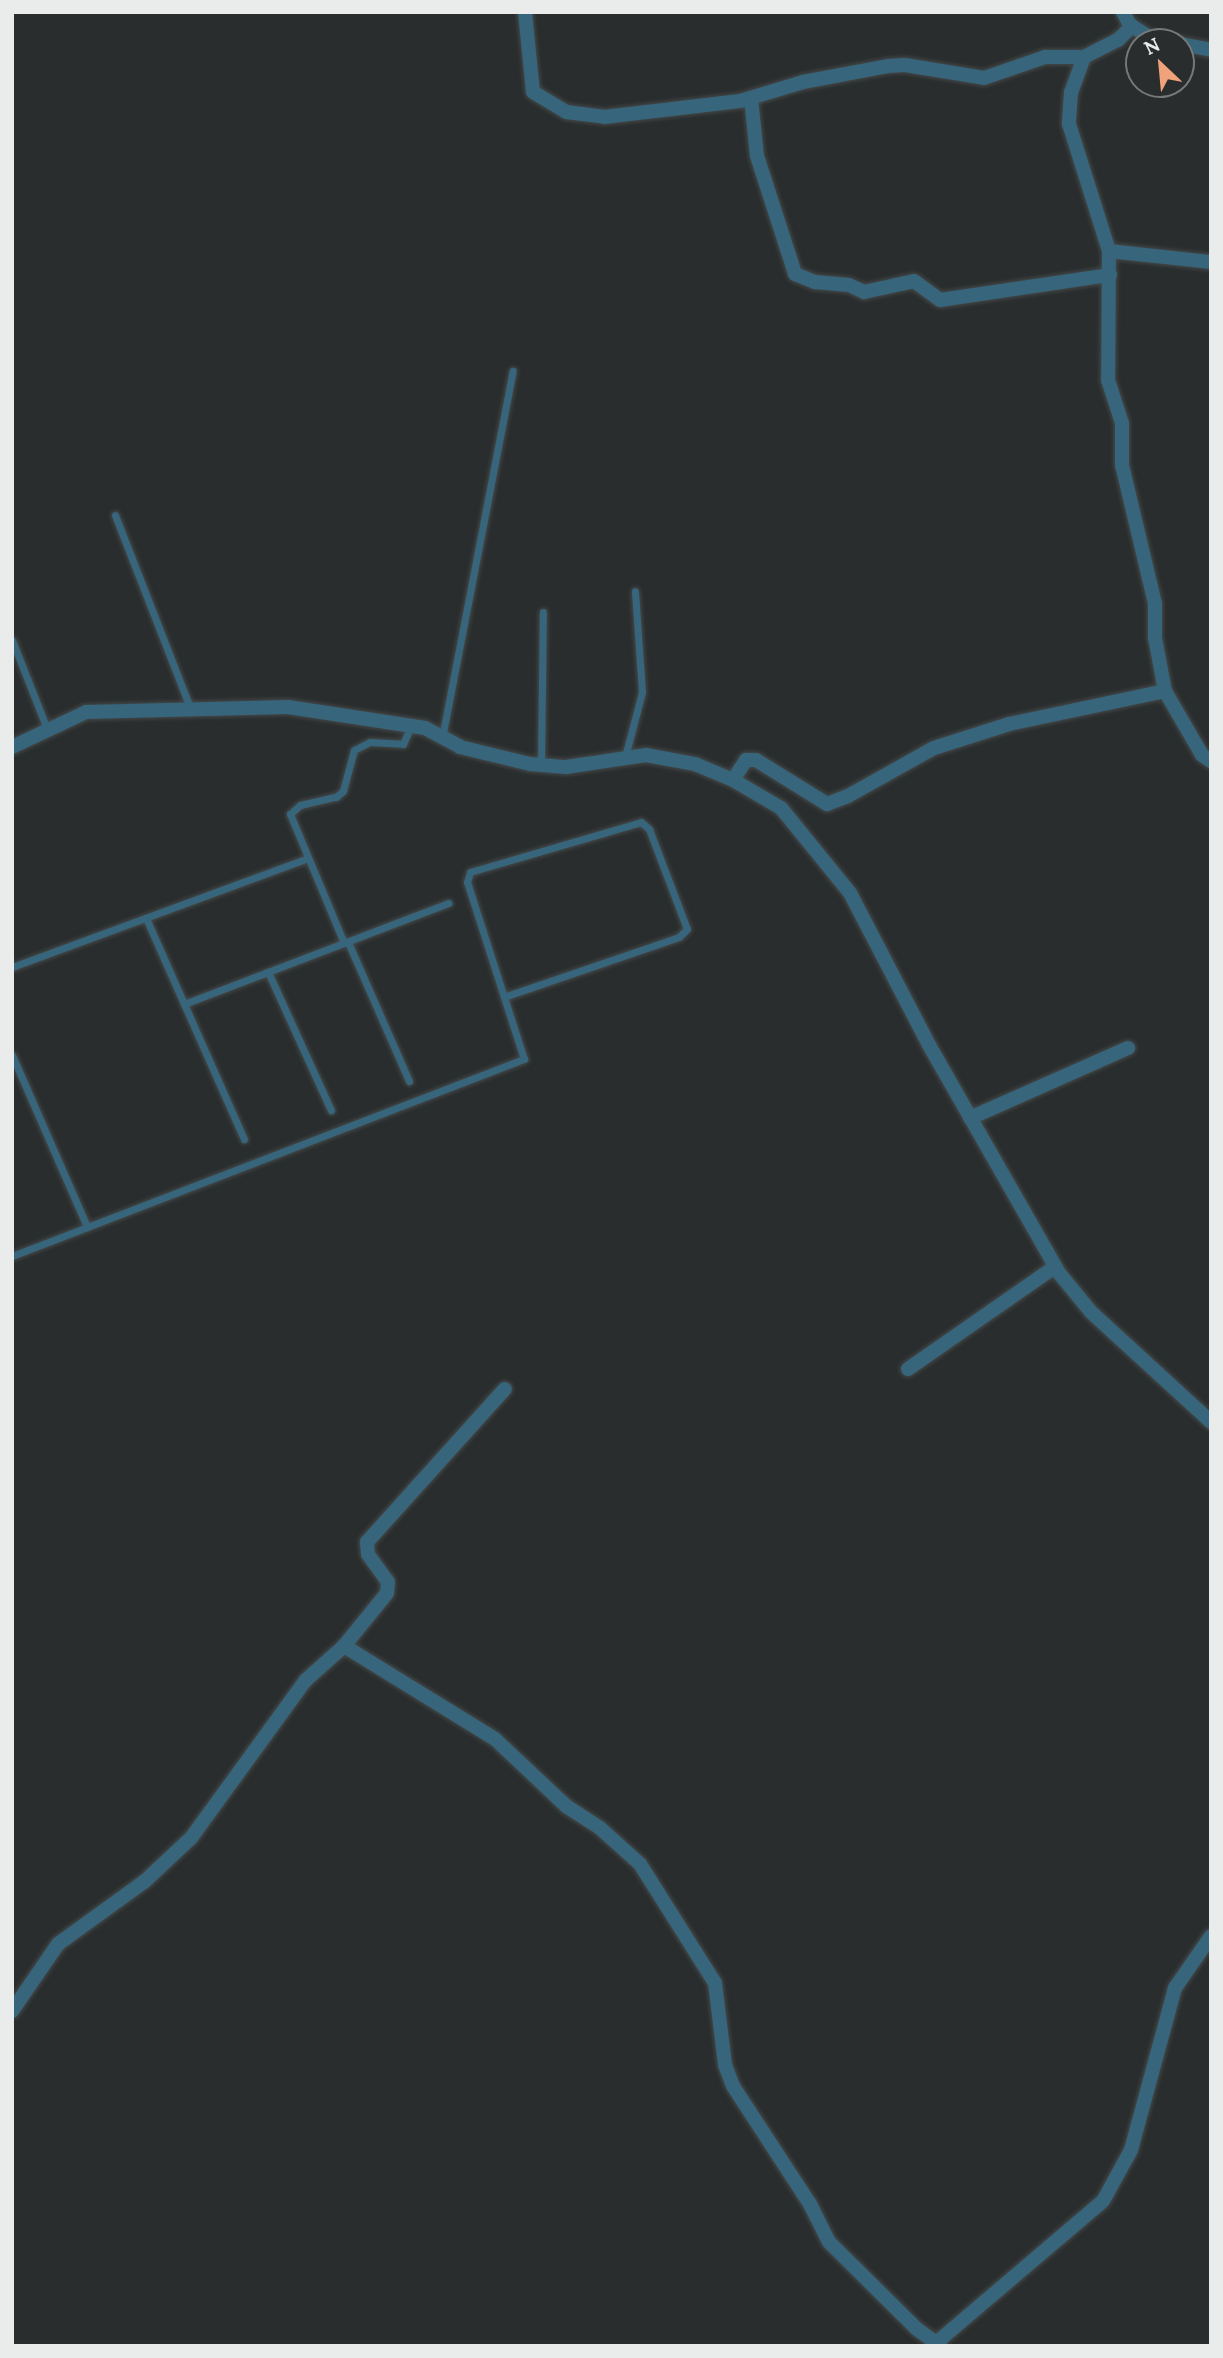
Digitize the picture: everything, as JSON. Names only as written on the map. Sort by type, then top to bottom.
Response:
[{"type":"street","points":[[525,12],[533,92],[566,112],[604,117],[660,114],[751,98],[803,82],[888,66],[984,78],[1045,57],[1084,57],[1118,40],[1132,26]]},
{"type":"street","points":[[1123,12],[1135,28]]},
{"type":"street","points":[[1084,57],[1071,92],[1069,124],[1109,251],[1108,380],[1122,423],[1122,465],[1155,603],[1156,638],[1165,691],[1202,755],[1211,761]]},
{"type":"street","points":[[751,98],[757,156],[795,274],[864,292],[914,281],[940,300],[1110,275]]},
{"type":"street","points":[[1109,251],[1211,262]]},
{"type":"street","points":[[733,780],[751,759],[827,804],[848,796],[934,748],[1009,724],[1165,691]]},
{"type":"street","points":[[12,747],[86,712],[190,707],[288,707],[411,726],[442,738],[541,765],[566,767],[625,758],[666,757],[733,780],[781,808],[831,864],[1055,1267],[1091,1312],[1211,1422]]},
{"type":"street","points":[[970,1118],[1128,1048]]},
{"type":"street","points":[[908,1369],[1055,1267]]},
{"type":"street","points":[[12,2011],[58,1944],[145,1881],[191,1838],[306,1680],[344,1646],[387,1593],[388,1582],[368,1554],[367,1542],[505,1389]]},
{"type":"street","points":[[344,1646],[495,1739],[566,1806],[600,1828],[639,1864],[715,1983],[725,2065],[733,2087],[810,2204],[829,2242],[876,2291],[938,2344],[1103,2201],[1131,2150],[1175,1988],[1211,1936]]},
{"type":"lane","points":[[442,738],[513,371]]},
{"type":"lane","points":[[115,515],[190,707]]},
{"type":"lane","points":[[625,758],[642,692],[635,591]]},
{"type":"lane","points":[[541,765],[542,612]]},
{"type":"lane","points":[[12,640],[47,729]]},
{"type":"lane","points":[[409,1081],[290,814],[300,805],[336,797],[343,791],[354,750],[370,742],[403,744],[411,726]]},
{"type":"lane","points":[[12,1256],[524,1059],[504,997],[467,882],[470,872],[641,822],[649,829],[687,929],[679,937],[504,997]]},
{"type":"lane","points":[[12,967],[308,858]]},
{"type":"lane","points":[[184,1004],[448,903]]},
{"type":"lane","points":[[146,918],[244,1139]]},
{"type":"lane","points":[[268,972],[331,1110]]},
{"type":"lane","points":[[12,1055],[87,1227]]}]
